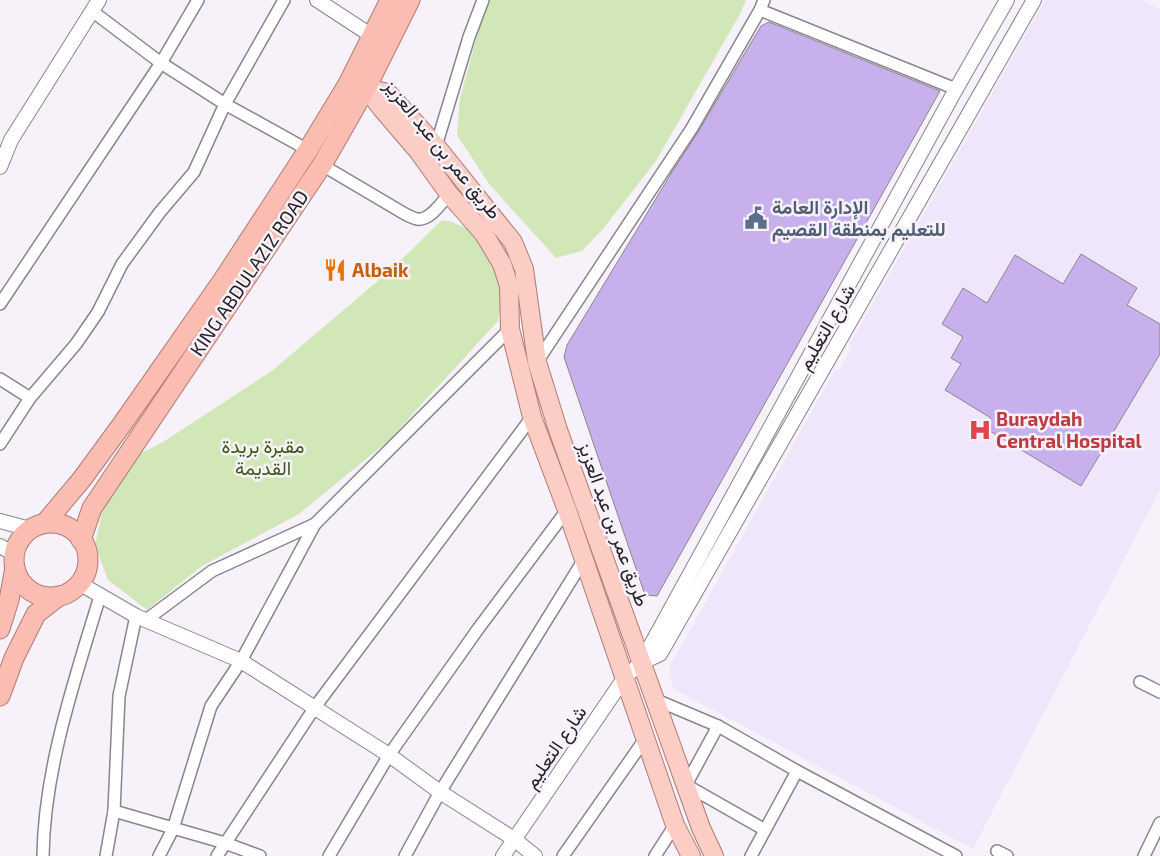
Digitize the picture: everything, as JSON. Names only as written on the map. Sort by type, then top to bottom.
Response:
[{"type":"highway","name":"KING ABDULAZIZ ROAD","points":[[38,526],[82,479],[223,280],[308,150],[348,84],[390,0]]},
{"type":"highway","name":"KING ABDULAZIZ ROAD","points":[[81,540],[92,508],[108,483],[322,165],[366,88],[410,0]]},
{"type":"highway","points":[[0,630],[9,600],[10,556],[20,540],[38,526],[52,523],[66,526],[77,534],[81,540],[87,559],[86,572],[79,583],[70,591],[59,596],[36,614],[14,658],[0,696]]},
{"type":"highway","points":[[10,556],[21,581],[31,591],[44,596],[59,596]]},
{"type":"main road","name":"طريق عمر بن عبد العزيز","points":[[366,88],[388,93],[436,146],[513,242],[524,269],[537,362],[558,430],[701,828],[714,856]]},
{"type":"main road","name":"طريق عمر بن عبد العزيز","points":[[366,88],[418,151],[449,194],[484,234],[502,264],[509,286],[510,329],[532,417],[625,676],[675,825],[691,856]]},
{"type":"street","points":[[0,304],[161,63],[198,0]]},
{"type":"street","points":[[0,444],[30,398],[76,344],[98,312],[122,264],[160,212],[194,172],[225,104],[284,0]]},
{"type":"street","points":[[317,0],[372,36]]},
{"type":"street","points":[[436,146],[469,37],[483,0]]},
{"type":"street","name":"شارع التعليم","points":[[641,662],[956,89],[1007,0]]},
{"type":"street","name":"شارع التعليم","points":[[503,856],[625,676],[641,662],[660,654],[1034,0]]},
{"type":"street","points":[[0,167],[11,140],[95,5],[161,63],[225,104],[308,150]]},
{"type":"street","points":[[537,362],[692,128],[762,5],[956,89]]},
{"type":"street","points":[[322,165],[416,219],[423,219],[434,211],[449,194]]},
{"type":"street","points":[[160,856],[173,829],[211,706],[241,661],[315,524],[510,329]]},
{"type":"street","points":[[0,379],[30,398]]},
{"type":"street","points":[[217,856],[315,708],[532,417]]},
{"type":"street","points":[[329,856],[389,755],[478,629],[566,510]]},
{"type":"street","points":[[0,521],[38,526]]},
{"type":"street","points":[[106,856],[114,811],[119,696],[141,618],[212,571],[315,524]]},
{"type":"street","points":[[405,856],[440,792],[583,561]]},
{"type":"street","points":[[79,583],[141,618],[241,661],[389,755],[440,792],[514,839],[535,856]]},
{"type":"street","points":[[44,856],[44,821],[58,747],[73,686],[100,596]]},
{"type":"street","points":[[1140,682],[1160,692]]},
{"type":"street","points":[[654,699],[718,726],[797,771],[956,856]]},
{"type":"street","points":[[718,726],[686,785],[765,830]]},
{"type":"street","points":[[563,856],[646,739]]},
{"type":"street","points":[[751,856],[797,771]]},
{"type":"street","points":[[114,811],[225,843],[260,856]]},
{"type":"street","points":[[1144,856],[1160,822]]},
{"type":"street","points":[[655,856],[675,825]]},
{"type":"shaded area","name":"Buraydah Central Hospital","points":[[1045,0],[1142,0],[1160,9],[1160,490],[973,849],[674,689],[669,674],[670,666],[834,371],[840,369],[850,350],[850,343]]},
{"type":"green space","points":[[487,0],[746,0],[740,14],[656,161],[603,229],[582,251],[556,258],[489,184],[457,135],[460,98]]},
{"type":"green space","name":"مقبرة بريدة القديمة","points":[[442,220],[452,222],[477,233],[495,262],[503,297],[498,321],[388,441],[299,514],[202,566],[147,610],[108,580],[95,545],[103,508],[139,454],[163,442],[273,370],[393,268]]},
{"type":"building","name":"الإدارة العامة للتعليم بمنطقة القصيم","points":[[769,22],[940,91],[657,596],[645,595],[564,357],[567,345],[761,26]]},
{"type":"building","points":[[1081,254],[1137,288],[1127,305],[1160,324],[1160,354],[1081,486],[985,428],[991,418],[945,390],[961,364],[951,358],[963,337],[942,324],[963,288],[987,303],[1015,255],[1063,284]]},
{"type":"place","name":"الإدارة العامة للتعليم بمنطقة القصيم","points":[[756,218]]},
{"type":"place","name":"Albaik","points":[[335,270]]},
{"type":"place","name":"Buraydah Central Hospital","points":[[980,430]]}]
